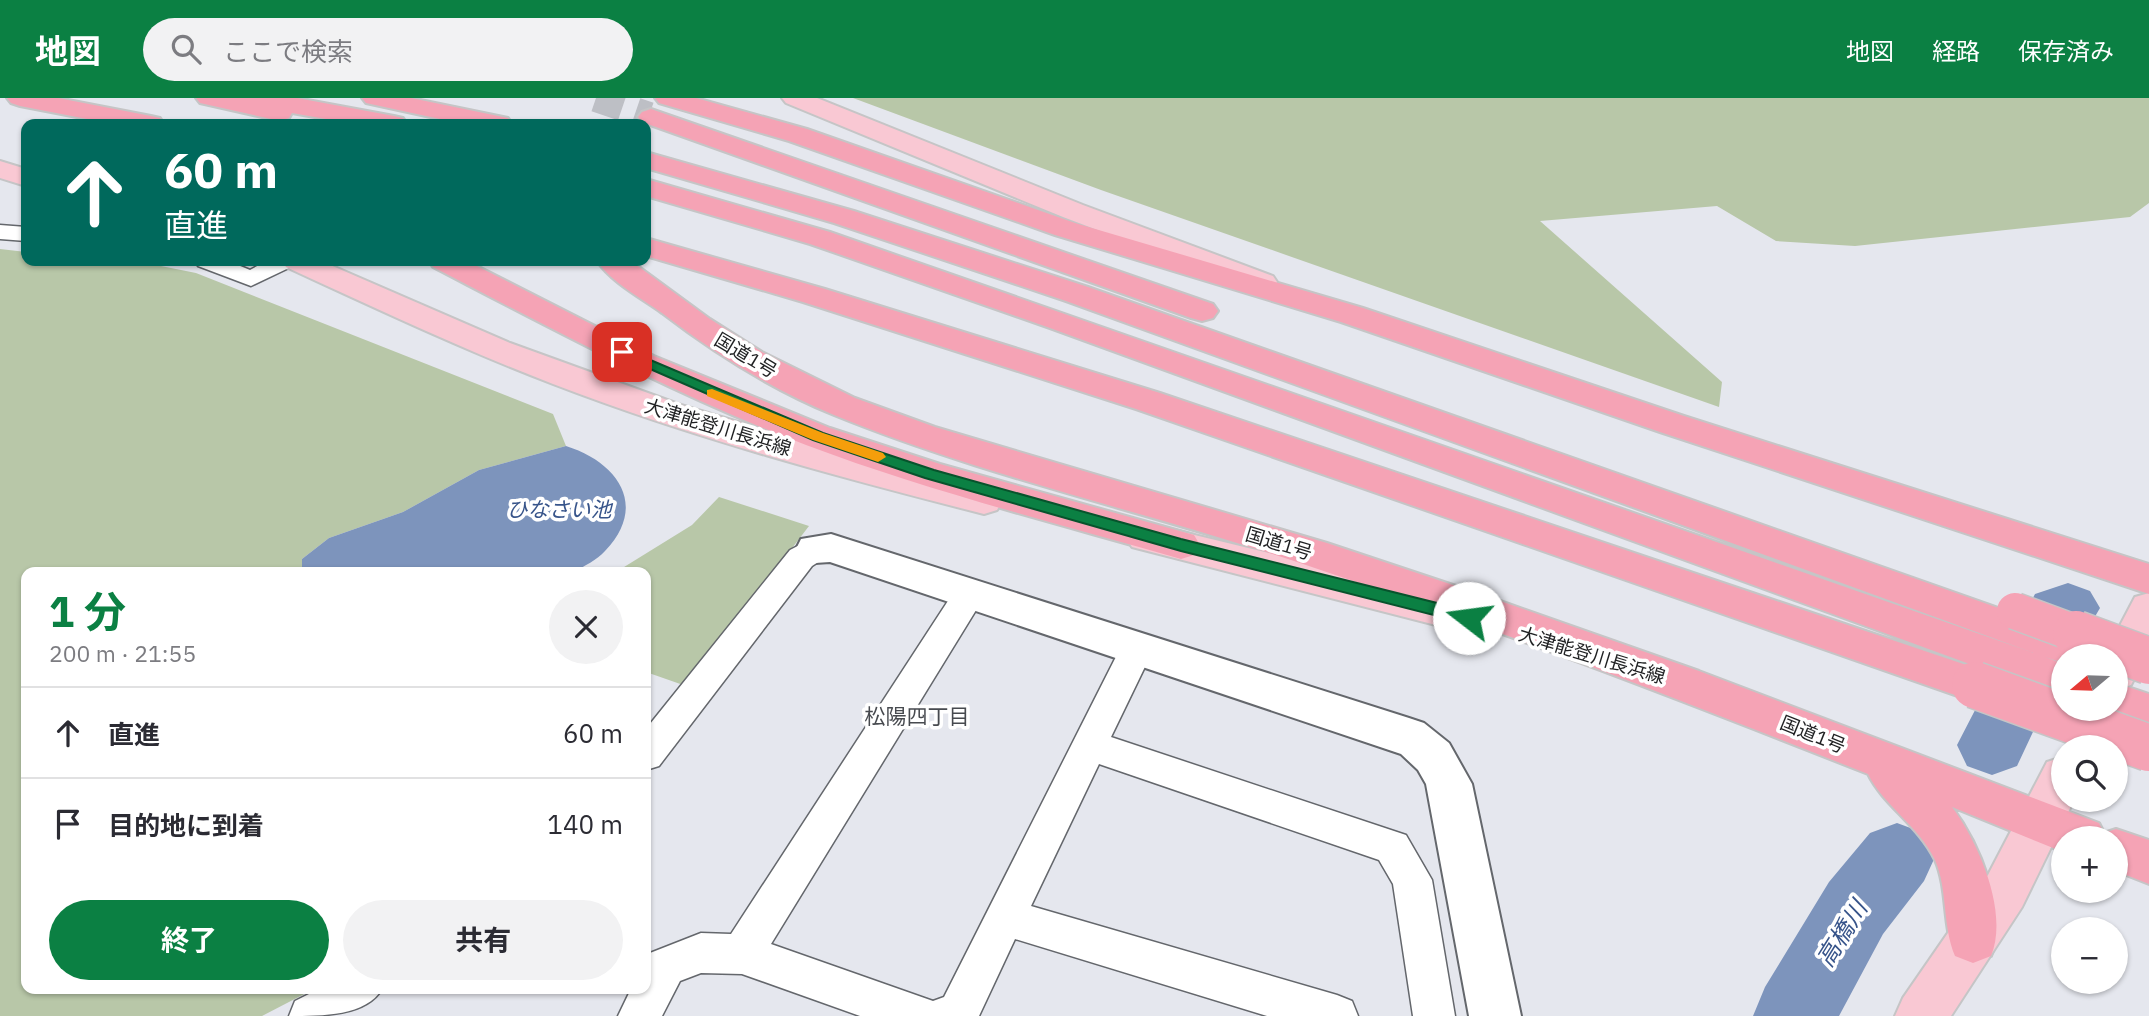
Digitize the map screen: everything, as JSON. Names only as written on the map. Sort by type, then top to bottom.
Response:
[{"type":"highway","points":[[20,98],[126,119]]},
{"type":"highway","points":[[209,98],[307,119]]},
{"type":"highway","points":[[256,98],[367,119]]},
{"type":"highway","points":[[375,98],[475,119]]},
{"type":"highway","points":[[730,98],[985,202]]},
{"type":"highway","points":[[0,99],[81,119]]},
{"type":"highway","points":[[658,107],[798,135],[985,202],[1185,267],[1352,315],[1672,424],[2149,579]]},
{"type":"highway","points":[[658,107],[1070,262],[1996,644],[2051,674]]},
{"type":"highway","points":[[651,161],[844,217],[1064,290],[1996,644],[2149,748]]},
{"type":"highway","points":[[651,188],[820,239],[1996,644],[2149,661]]},
{"type":"highway","points":[[651,248],[867,310],[1059,371],[1996,644],[2051,651]]},
{"type":"highway","points":[[454,266],[642,363],[818,436],[930,474],[1181,545]]},
{"type":"highway","name":"国道1号","points":[[619,266],[750,359],[843,406],[923,435],[1313,553],[1684,683],[2051,826]]},
{"type":"highway","points":[[2128,670],[2149,678]]},
{"type":"highway","points":[[2128,704],[2149,712]]},
{"type":"highway","points":[[1878,760],[1915,794],[1955,853],[1966,892],[1973,939]]},
{"type":"highway","points":[[2128,854],[2149,862]]},
{"type":"main road","points":[[795,98],[1073,211],[1352,315]]},
{"type":"main road","points":[[0,169],[21,176]]},
{"type":"main road","name":"大津能登川長浜線","points":[[308,266],[485,344],[657,408],[874,473],[1181,545],[1496,625],[1684,683]]},
{"type":"main road","points":[[2128,649],[2149,608]]},
{"type":"main road","points":[[1921,1016],[2005,891],[2051,800]]},
{"type":"street","points":[[0,232],[21,234]]},
{"type":"street","points":[[219,266],[251,279],[275,266]]},
{"type":"street","points":[[651,749],[801,558],[815,549],[831,548],[1409,736],[1425,746],[1440,762],[1449,784],[1495,1016]]},
{"type":"street","points":[[742,954],[970,593]]},
{"type":"street","points":[[948,1016],[958,1013],[1138,646]]},
{"type":"street","points":[[1089,745],[1392,846],[1412,880],[1434,1016]]},
{"type":"street","points":[[1004,917],[1337,1016]]},
{"type":"street","points":[[651,993],[665,967],[701,953],[742,954],[919,1016]]},
{"type":"street","points":[[319,1014],[353,994]]},
{"type":"street","points":[[639,1016],[651,994]]},
{"type":"green space","points":[[853,98],[2149,98],[2149,203],[2130,217],[1855,246],[1776,241],[1717,206],[1540,221],[1722,382],[1719,407],[1101,190]]},
{"type":"green space","points":[[0,249],[21,251],[21,266],[161,266],[196,273],[553,414],[566,446],[479,470],[403,512],[329,538],[302,559],[302,567],[21,567],[21,994],[304,994],[262,1016],[0,1016]]},
{"type":"green space","points":[[719,497],[809,526],[686,686],[651,674],[651,567],[624,567],[692,525]]},
{"type":"water","name":"ひなさい池","points":[[566,446],[584,453],[612,474],[621,487],[625,517],[618,534],[602,554],[583,567],[302,567],[302,559],[329,538],[403,512],[479,470]]},
{"type":"waterway","name":"高橋川","points":[[1992,745],[2058,611],[2068,608]]},
{"type":"waterway","name":"高橋川","points":[[1794,1016],[1856,908],[1897,857]]},
{"type":"tunnel","points":[[596,98],[649,116]]},
{"type":"slow traffic","points":[[712,393],[878,457]]},
{"type":"district","name":"松陽四丁目","points":[[917,717]]},
{"type":"route","points":[[622,352],[728,400],[818,436],[930,474],[1181,545],[1469,618]]}]
